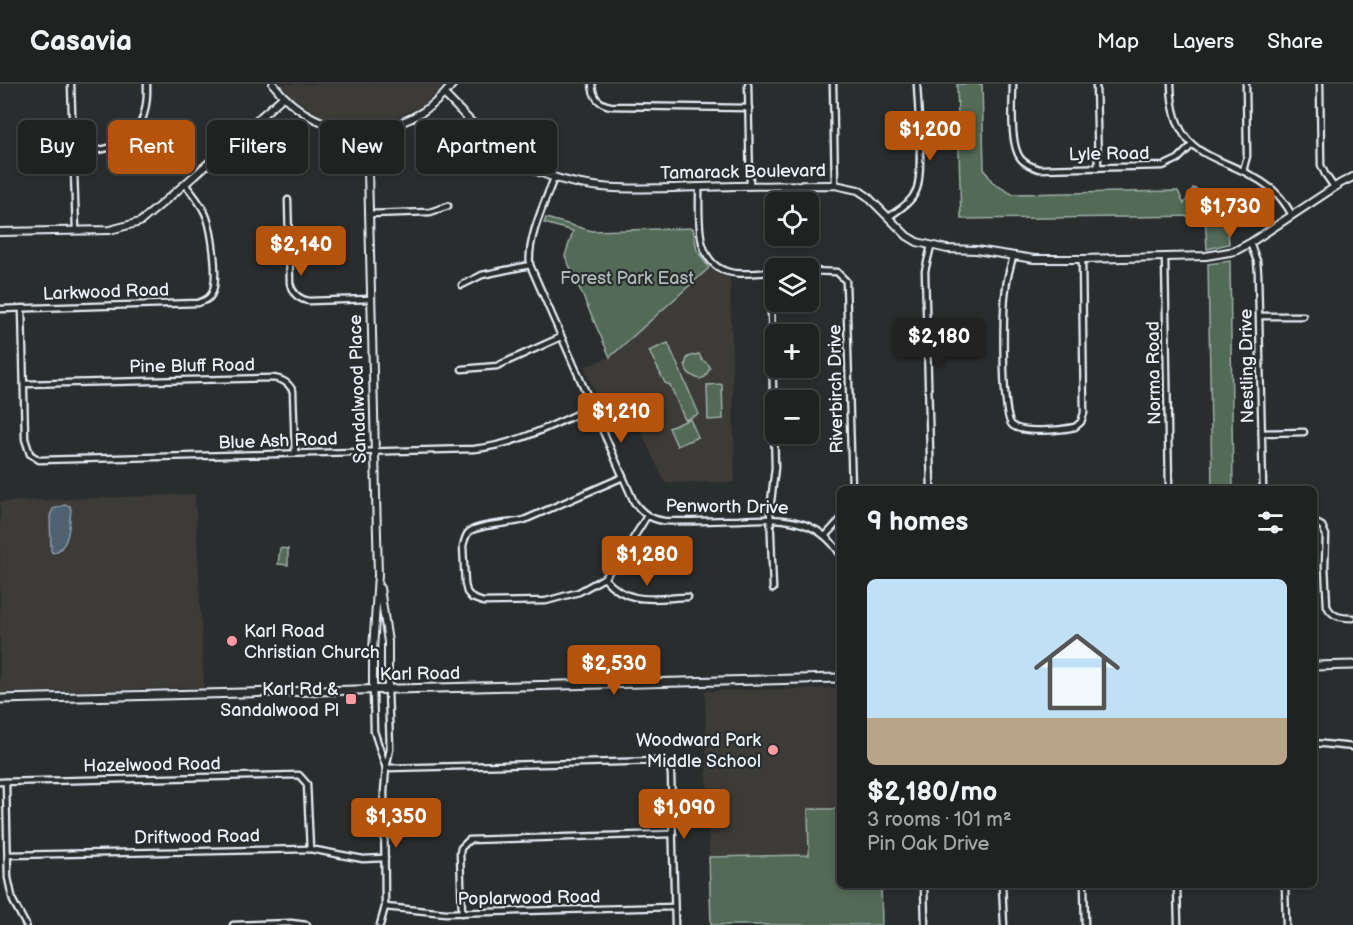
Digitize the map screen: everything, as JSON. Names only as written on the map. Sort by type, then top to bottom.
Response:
[{"type":"main road","points":[[1317,666],[1353,665]]},
{"type":"main road","name":"Karl Road","points":[[0,699],[837,678]]},
{"type":"street","points":[[71,84],[72,120]]},
{"type":"street","points":[[96,151],[105,151],[120,145],[138,127],[145,112],[147,84]]},
{"type":"street","points":[[273,84],[283,97],[320,121]]},
{"type":"street","points":[[404,122],[428,109],[445,95],[453,84]]},
{"type":"street","points":[[592,84],[597,101],[611,106],[748,108]]},
{"type":"street","points":[[748,84],[750,186]]},
{"type":"street","points":[[832,84],[836,185]]},
{"type":"street","points":[[889,217],[905,205],[916,192],[919,175],[917,84]]},
{"type":"street","name":"Lyle Road","points":[[1013,84],[1014,139],[1021,159],[1029,166],[1039,169],[1163,166],[1178,159],[1192,145]]},
{"type":"street","points":[[1096,84],[1098,168]]},
{"type":"street","points":[[1171,84],[1175,117],[1192,145],[1204,154],[1244,171],[1273,190],[1292,215]]},
{"type":"street","points":[[1244,171],[1247,156],[1246,84]]},
{"type":"street","points":[[1320,84],[1321,165],[1334,187]]},
{"type":"street","name":"Tamarack Boulevard","points":[[445,95],[510,156],[522,164],[568,182],[612,189],[836,185],[858,190],[876,203],[907,236],[917,242],[946,249],[976,250],[1034,260],[1206,256],[1235,250],[1250,243],[1334,187],[1353,177]]},
{"type":"street","points":[[0,232],[119,229],[140,222],[283,97]]},
{"type":"street","points":[[74,174],[76,230]]},
{"type":"street","name":"Sandalwood Place","points":[[368,174],[378,575],[373,650],[374,731],[386,768]]},
{"type":"street","points":[[462,285],[482,275],[530,265],[532,240],[554,178]]},
{"type":"street","name":"Larkwood Road","points":[[0,309],[198,303],[210,296],[214,285],[211,232],[205,212],[185,184]]},
{"type":"street","points":[[699,187],[701,238],[704,250],[711,261],[730,272],[765,272]]},
{"type":"street","points":[[288,200],[290,283],[293,292],[309,301],[371,299]]},
{"type":"street","points":[[369,214],[430,212],[448,206]]},
{"type":"street","name":"Nestling Drive","points":[[1250,243],[1257,261],[1260,316],[1263,486]]},
{"type":"street","points":[[931,246],[926,271],[931,486]]},
{"type":"street","points":[[1013,257],[1006,287],[1004,315],[1006,406],[1009,422],[1025,430],[1067,429],[1078,425],[1084,413],[1082,259]]},
{"type":"street","name":"Norma Road","points":[[1165,257],[1169,486]]},
{"type":"street","name":"Penworth Drive","points":[[530,265],[634,502],[647,516],[670,522],[770,519],[798,521],[825,536],[837,550]]},
{"type":"street","name":"Riverbirch Drive","points":[[819,271],[837,272],[846,281],[852,486]]},
{"type":"street","points":[[22,308],[24,384]]},
{"type":"street","points":[[772,589],[770,519],[775,468],[773,312]]},
{"type":"street","points":[[1260,316],[1303,316]]},
{"type":"street","points":[[462,369],[497,366],[561,337]]},
{"type":"street","name":"Pine Bluff Road","points":[[24,384],[282,379],[293,391],[295,453]]},
{"type":"street","name":"Blue Ash Road","points":[[24,384],[25,439],[30,454],[44,460],[474,449],[517,440],[592,407]]},
{"type":"street","points":[[1262,433],[1304,432]]},
{"type":"street","points":[[624,477],[513,524],[481,527],[470,531],[463,546],[467,592],[472,598],[483,602],[546,601],[579,592],[604,578],[623,555],[647,516]]},
{"type":"street","points":[[825,536],[837,523]]},
{"type":"street","points":[[1317,524],[1322,526],[1326,535],[1327,606],[1340,618],[1353,618]]},
{"type":"street","name":"Sandalwood Place","points":[[378,575],[388,642],[390,749],[384,792],[385,907],[380,925]]},
{"type":"street","points":[[604,578],[614,590],[633,598],[687,597]]},
{"type":"street","points":[[1317,743],[1353,747]]},
{"type":"street","points":[[386,768],[655,760],[666,764],[671,774],[675,925]]},
{"type":"street","name":"Hazelwood Road","points":[[0,782],[294,775],[303,778],[307,784],[310,849]]},
{"type":"street","points":[[6,782],[8,878],[12,901],[26,925]]},
{"type":"street","points":[[462,913],[460,853],[464,844],[475,839],[673,834]]},
{"type":"street","name":"Driftwood Road","points":[[8,855],[310,849],[363,858],[385,858]]},
{"type":"street","points":[[924,888],[925,925]]},
{"type":"street","points":[[1002,888],[1004,925]]},
{"type":"street","points":[[1084,888],[1084,925]]},
{"type":"street","points":[[1177,888],[1178,925]]},
{"type":"street","points":[[1285,888],[1286,925]]},
{"type":"street","name":"Poplarwood Road","points":[[385,907],[462,913],[674,907]]},
{"type":"street","points":[[233,925],[291,923],[307,925]]},
{"type":"shaded area","points":[[280,84],[445,84],[422,106],[390,120],[339,120],[320,115],[290,96]]},
{"type":"shaded area","points":[[709,268],[730,278],[735,482],[665,483],[636,420],[611,432],[584,367],[610,357]]},
{"type":"shaded area","points":[[195,494],[204,687],[0,693],[0,502]]},
{"type":"shaded area","name":"Woodward Park Middle School","points":[[837,688],[837,809],[809,810],[809,855],[709,857],[705,691]]},
{"type":"green space","points":[[957,84],[982,84],[984,169],[993,183],[1012,194],[1178,191],[1184,204],[1193,188],[1225,201],[1229,244],[1207,249],[1205,216],[961,219]]},
{"type":"green space","name":"Forest Park East","points":[[546,218],[592,231],[693,228],[697,250],[709,268],[610,357],[565,256],[573,231],[544,223]]},
{"type":"green space","points":[[1230,261],[1233,486],[1212,486],[1208,264]]},
{"type":"green space","points":[[668,343],[699,414],[685,420],[670,385],[665,383],[649,351]]},
{"type":"green space","points":[[699,354],[710,368],[705,377],[700,379],[692,376],[685,365],[688,357]]},
{"type":"green space","points":[[722,384],[723,419],[708,420],[707,385]]},
{"type":"green space","points":[[690,419],[698,437],[677,446],[669,428]]},
{"type":"green space","points":[[280,548],[288,549],[288,565],[278,564]]},
{"type":"green space","points":[[808,809],[837,809],[837,888],[881,888],[882,925],[711,925],[709,857],[809,855]]},
{"type":"water","points":[[65,505],[70,506],[71,510],[68,535],[63,546],[53,553],[51,551],[50,516],[53,509]]},
{"type":"place","name":"Karl Road Christian Church","points":[[232,641]]},
{"type":"place","name":"Karl Rd & Sandalwood Pl","points":[[351,699]]},
{"type":"place","name":"Woodward Park Middle School","points":[[773,750]]}]
